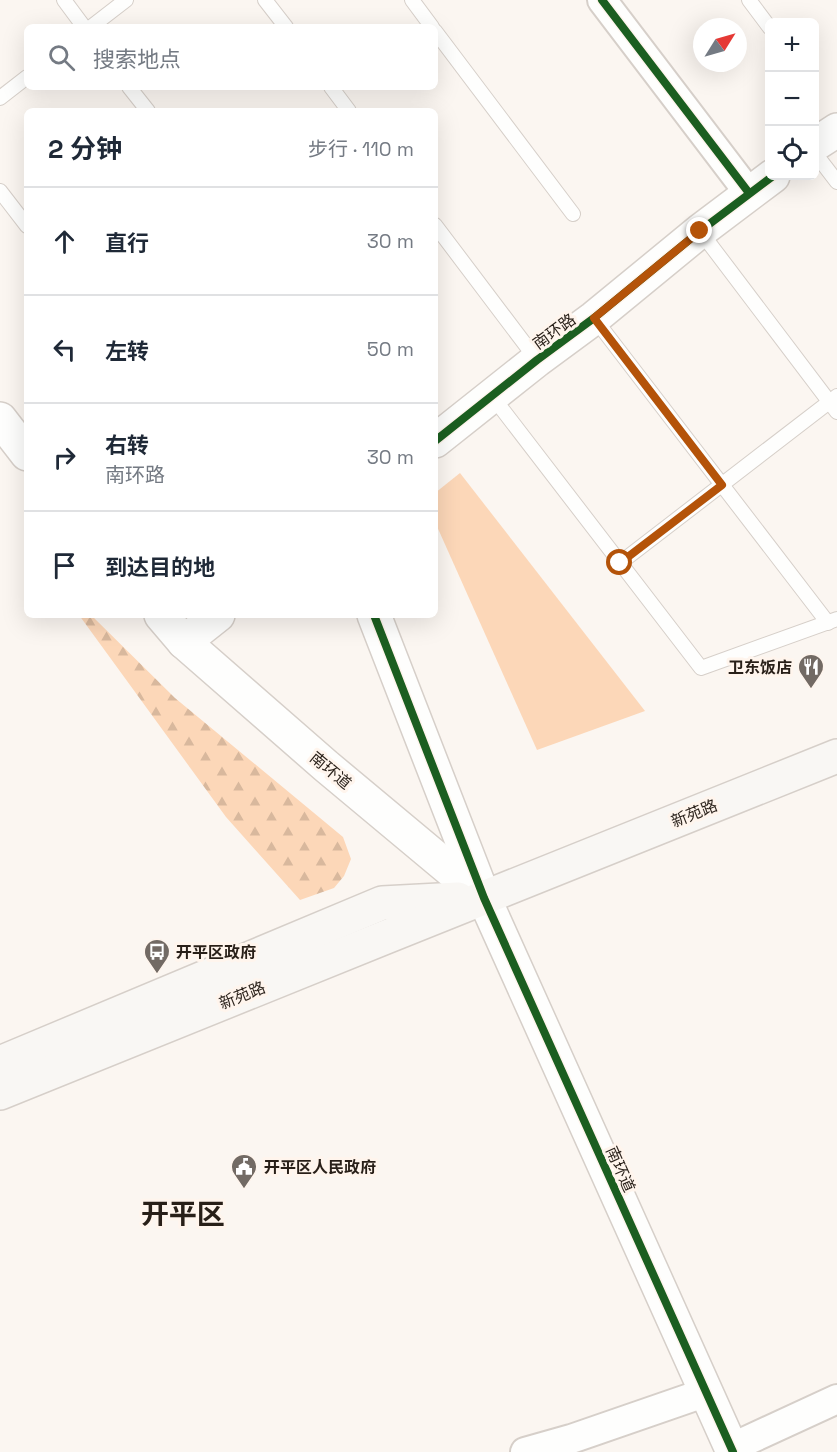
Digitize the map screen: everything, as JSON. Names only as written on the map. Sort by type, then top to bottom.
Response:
[{"type":"main road","name":"新苑路","points":[[0,1094],[837,756]]},
{"type":"main road","name":"新苑路","points":[[0,1063],[382,903],[484,898]]},
{"type":"street","points":[[602,0],[761,184]]},
{"type":"street","points":[[819,142],[837,130]]},
{"type":"street","name":"南环路","points":[[438,439],[594,318],[761,184]]},
{"type":"street","points":[[0,419],[24,450]]},
{"type":"street","name":"南环道","points":[[164,618],[184,642],[317,758],[484,898],[732,1450]]},
{"type":"street","points":[[184,642],[214,618]]},
{"type":"street","points":[[375,618],[484,898]]},
{"type":"street","points":[[525,1452],[571,1439],[707,1392]]},
{"type":"street","points":[[732,1450],[837,1399]]},
{"type":"lane","points":[[64,0],[82,24]]},
{"type":"lane","points":[[95,24],[126,0]]},
{"type":"lane","points":[[265,0],[284,24]]},
{"type":"lane","points":[[412,0],[430,24]]},
{"type":"lane","points":[[749,0],[765,21]]},
{"type":"lane","points":[[438,35],[573,214]]},
{"type":"lane","points":[[0,98],[24,79]]},
{"type":"lane","points":[[131,90],[146,108]]},
{"type":"lane","points":[[333,90],[347,108]]},
{"type":"lane","points":[[819,159],[837,182]]},
{"type":"lane","points":[[0,191],[24,222]]},
{"type":"lane","points":[[438,229],[537,360]]},
{"type":"lane","points":[[620,563],[834,403],[700,231]]},
{"type":"lane","points":[[492,396],[701,668],[832,621],[722,485],[594,318]]},
{"type":"green space","points":[[460,473],[645,711],[537,750],[438,529],[438,491]]},
{"type":"green space","points":[[81,618],[94,618],[175,698],[343,837],[351,859],[344,876],[334,888],[300,900],[226,817]]},
{"type":"cycle path","points":[[602,0],[749,193]]},
{"type":"cycle path","points":[[438,439],[768,180]]},
{"type":"cycle path","points":[[375,618],[484,898],[733,1452]]},
{"type":"place","name":"卫东饭店","points":[[811,690]]},
{"type":"place","name":"开平区政府","points":[[157,975]]},
{"type":"place","name":"开平区人民政府","points":[[244,1190]]},
{"type":"district","name":"开平区","points":[[183,1214]]},
{"type":"route","points":[[620,563],[722,485],[594,318],[700,231]]}]
